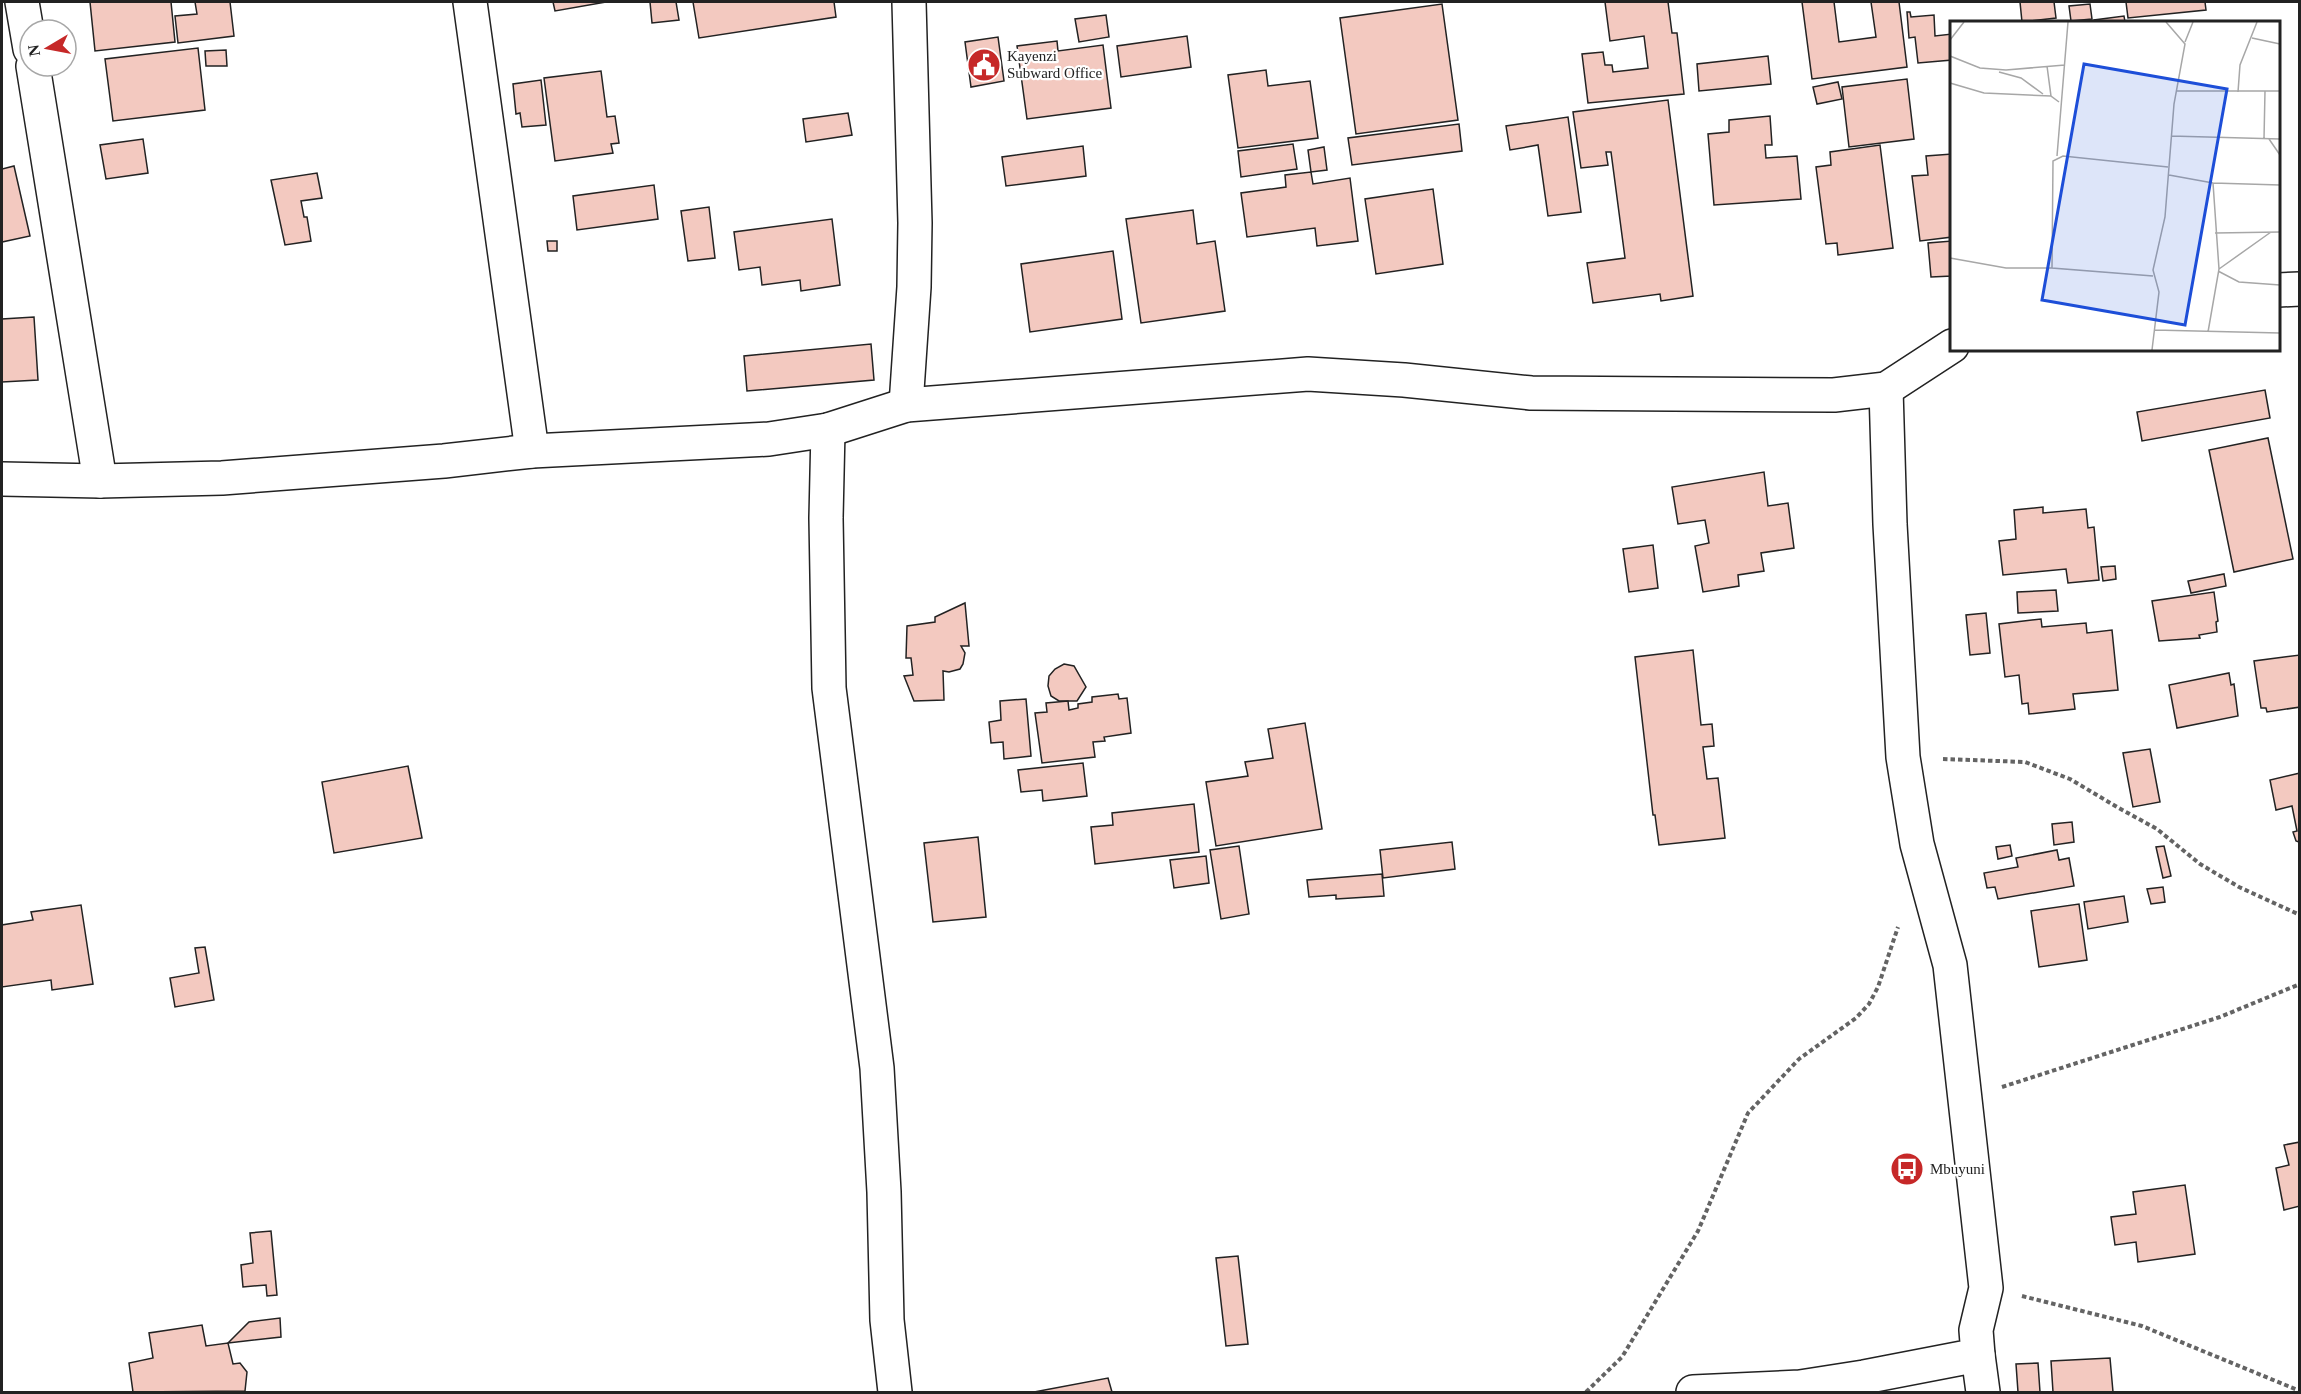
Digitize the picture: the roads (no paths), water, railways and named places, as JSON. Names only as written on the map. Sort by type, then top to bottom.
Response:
[{"type":"street","points":[[22,2],[25,18]]},
{"type":"street","points":[[470,2],[532,452]]},
{"type":"street","points":[[906,405],[914,287],[915,223],[909,2]]},
{"type":"street","points":[[35,78],[100,481]]},
{"type":"street","points":[[2280,290],[2300,289]]},
{"type":"street","points":[[2,479],[100,481],[222,478],[532,452],[769,440],[828,430],[906,405],[1308,374],[1404,380],[1531,393],[1834,395],[1886,389],[1950,347]]},
{"type":"street","points":[[1886,389],[1890,524],[1903,758],[1917,844],[1950,965],[1986,1288],[1976,1330],[1983,1392]]},
{"type":"street","points":[[828,430],[826,518],[830,688],[877,1068],[884,1192],[887,1320],[895,1392]]},
{"type":"street","points":[[1694,1392],[1800,1387],[1978,1355]]},
{"type":"place","name":"Kayenzi Subward Office","points":[[984,65]]},
{"type":"place","name":"Mbuyuni","points":[[1907,1169]]}]
